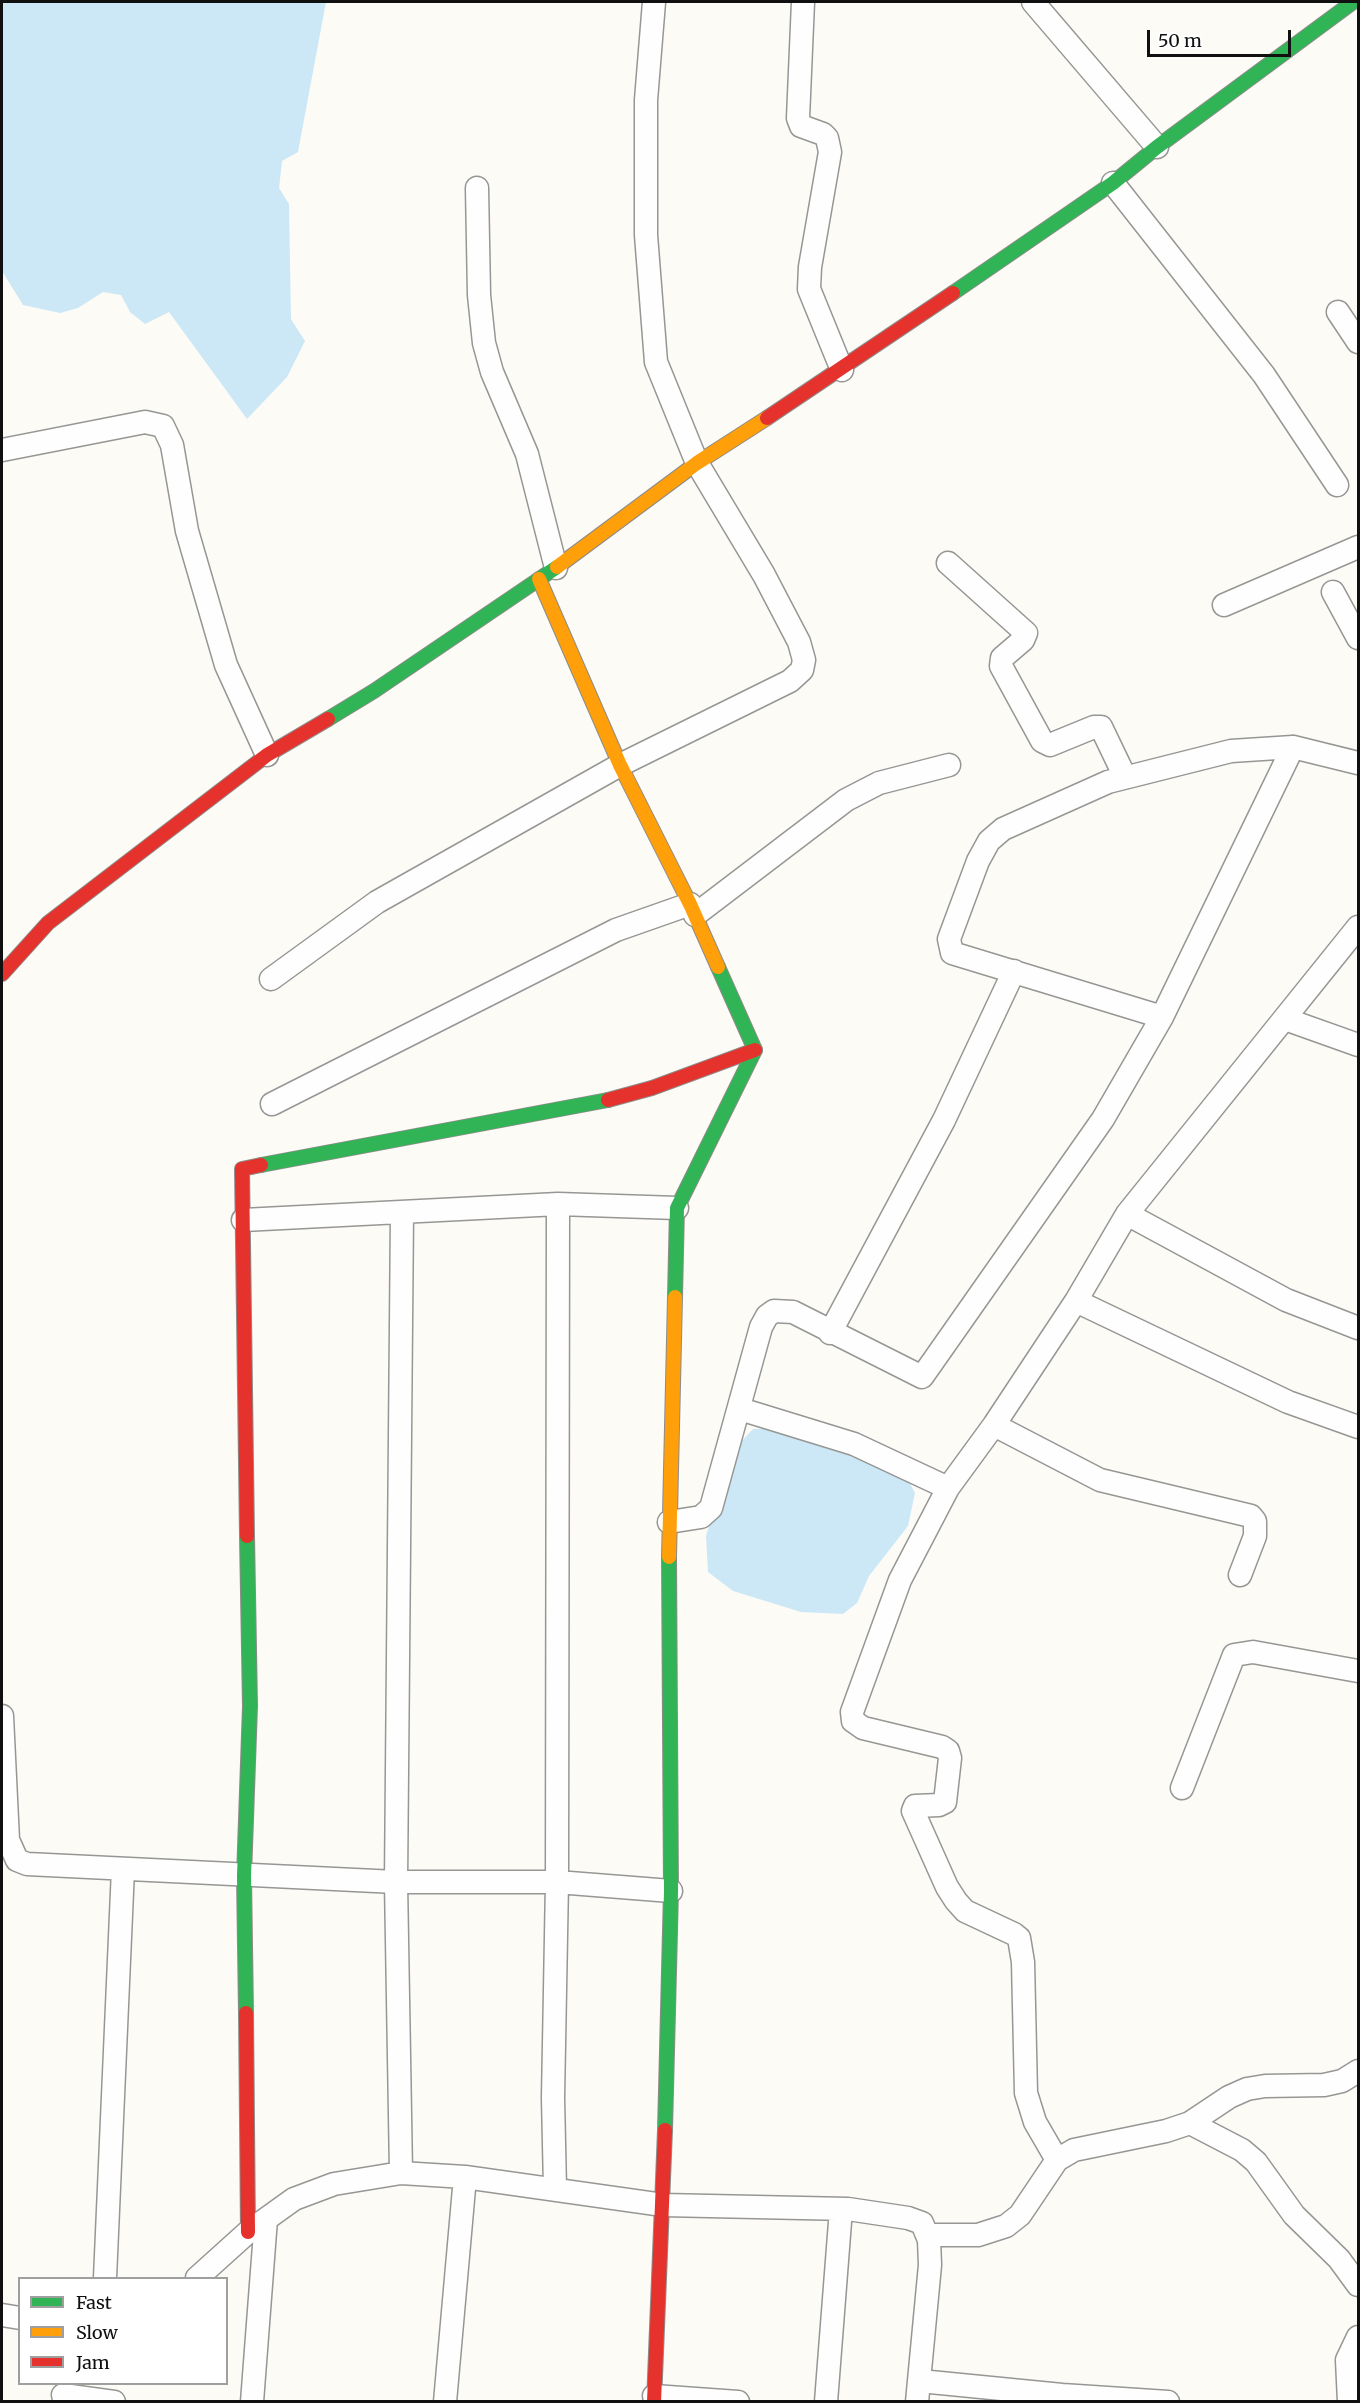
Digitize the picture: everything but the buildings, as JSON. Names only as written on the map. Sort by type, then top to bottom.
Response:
[{"type":"street","points":[[271,979],[377,902],[620,765],[790,681],[802,670],[804,660],[799,642],[764,575],[697,463],[656,362],[646,234],[646,100],[654,2]]},
{"type":"street","points":[[803,2],[798,118],[801,126],[823,134],[827,138],[830,152],[810,267],[809,289],[842,370]]},
{"type":"street","points":[[1033,2],[1157,147]]},
{"type":"street","points":[[2,974],[48,923],[267,755],[374,691],[548,573],[697,463],[842,370],[1113,183],[1157,147],[1353,2]]},
{"type":"street","points":[[1113,183],[1264,375],[1337,485]]},
{"type":"street","points":[[477,188],[479,296],[484,343],[492,372],[527,454],[548,573],[620,765],[692,909],[755,1050]]},
{"type":"street","points":[[1338,312],[1359,342]]},
{"type":"street","points":[[2,450],[145,422],[163,426],[172,445],[187,531],[226,665],[267,755]]},
{"type":"street","points":[[1224,605],[1359,548]]},
{"type":"street","points":[[948,563],[1026,633],[1025,638],[1002,658],[1001,666],[1042,741],[1050,745],[1094,727],[1101,727],[1125,777]]},
{"type":"street","points":[[1333,592],[1359,638]]},
{"type":"street","points":[[669,1522],[701,1517],[711,1508],[741,1409],[761,1326],[767,1316],[783,1310],[793,1312],[922,1377],[1103,1119],[1162,1017],[1293,747]]},
{"type":"street","points":[[1162,1017],[958,956],[950,950],[949,939],[978,861],[989,841],[1003,829],[1050,806],[1125,777],[1231,752],[1293,747],[1359,764]]},
{"type":"street","points":[[272,1104],[616,930],[692,909],[846,800],[879,783],[949,765]]},
{"type":"street","points":[[1057,2160],[1035,2122],[1026,2094],[1023,1962],[1019,1938],[1006,1929],[965,1911],[956,1901],[947,1887],[913,1811],[915,1806],[939,1805],[945,1802],[950,1758],[948,1751],[942,1747],[863,1728],[856,1724],[852,1717],[900,1580],[948,1488],[994,1425],[1076,1301],[1127,1214],[1359,927]]},
{"type":"street","points":[[830,1332],[944,1120],[1014,971]]},
{"type":"street","points":[[1285,1019],[1359,1045]]},
{"type":"street","points":[[738,2402],[654,2399],[663,2205],[671,1891],[669,1522],[677,1208],[755,1050]]},
{"type":"street","points":[[252,2402],[257,2225],[244,1876],[250,1706],[242,1169],[605,1101],[652,1088],[755,1050]]},
{"type":"street","points":[[243,1220],[558,1204],[677,1208]]},
{"type":"street","points":[[555,2189],[553,2098],[557,1882],[558,1204]]},
{"type":"street","points":[[401,2173],[396,1882],[402,1212]]},
{"type":"street","points":[[1127,1214],[1286,1300],[1359,1328]]},
{"type":"street","points":[[1076,1301],[1288,1402],[1359,1427]]},
{"type":"street","points":[[741,1409],[854,1444],[948,1488]]},
{"type":"street","points":[[994,1425],[1100,1480],[1251,1516],[1255,1521],[1255,1536],[1240,1575]]},
{"type":"street","points":[[1182,1788],[1234,1655],[1253,1652],[1359,1671]]},
{"type":"street","points":[[2,1716],[5,1820],[11,1851],[17,1860],[42,1867],[396,1882],[557,1882],[671,1891]]},
{"type":"street","points":[[105,2277],[123,1869]]},
{"type":"street","points":[[928,2235],[978,2235],[1006,2226],[1020,2215],[1057,2160],[1085,2146],[1166,2131],[1190,2123],[1229,2097],[1247,2089],[1265,2086],[1324,2085],[1342,2081],[1359,2071]]},
{"type":"street","points":[[1190,2123],[1242,2150],[1257,2162],[1294,2215],[1339,2259],[1359,2285]]},
{"type":"street","points":[[198,2277],[257,2225],[294,2199],[334,2184],[401,2173],[465,2177],[663,2205],[841,2209],[908,2218],[922,2223],[928,2235],[930,2265],[918,2391],[1062,2395],[1168,2402]]},
{"type":"street","points":[[445,2402],[465,2177]]},
{"type":"street","points":[[826,2402],[841,2209]]},
{"type":"street","points":[[2,2315],[18,2318]]},
{"type":"street","points":[[1349,2402],[1347,2360],[1354,2342],[1359,2337]]},
{"type":"street","points":[[63,2394],[114,2402]]},
{"type":"water","points":[[2,2],[326,2],[298,152],[282,161],[279,188],[289,204],[291,319],[305,341],[287,377],[247,419],[169,312],[145,324],[130,312],[121,295],[103,292],[78,308],[60,313],[23,305],[2,271]]},
{"type":"water","points":[[780,1428],[906,1476],[915,1493],[908,1526],[869,1576],[857,1603],[843,1614],[801,1612],[733,1591],[708,1572],[706,1536],[729,1463],[739,1444],[753,1429]]},
{"type":"traffic: fast","points":[[953,293],[1113,183],[1157,147],[1353,2]]},
{"type":"traffic: fast","points":[[328,719],[374,691],[557,567]]},
{"type":"traffic: fast","points":[[675,1297],[677,1208],[755,1050],[718,967]]},
{"type":"traffic: fast","points":[[261,1165],[608,1100]]},
{"type":"traffic: fast","points":[[246,2013],[244,1876],[250,1706],[247,1536]]},
{"type":"traffic: fast","points":[[665,2130],[671,1891],[669,1557]]},
{"type":"traffic: slow","points":[[557,567],[697,463],[767,418]]},
{"type":"traffic: slow","points":[[539,579],[620,765],[690,904],[718,967]]},
{"type":"traffic: slow","points":[[669,1557],[675,1297]]},
{"type":"traffic: jam","points":[[767,418],[953,293]]},
{"type":"traffic: jam","points":[[2,974],[48,923],[267,755],[328,719]]},
{"type":"traffic: jam","points":[[608,1100],[652,1088],[755,1050]]},
{"type":"traffic: jam","points":[[247,1536],[242,1169],[261,1165]]},
{"type":"traffic: jam","points":[[246,2013],[248,2232]]},
{"type":"traffic: jam","points":[[654,2402],[665,2130]]}]
